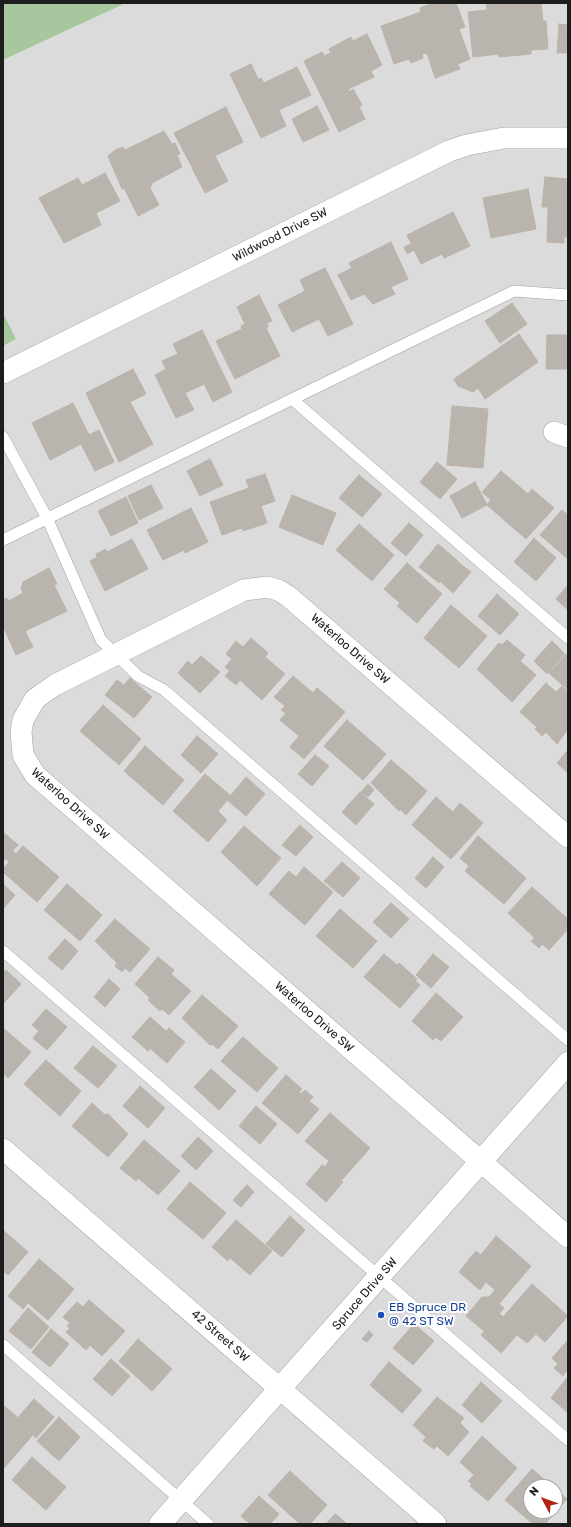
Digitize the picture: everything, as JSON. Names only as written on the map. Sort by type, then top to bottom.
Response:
[{"type":"street","name":"Wildwood Drive SW","points":[[3,373],[449,151],[467,145],[504,138],[524,136],[568,138]]},
{"type":"street","name":"Waterloo Drive SW","points":[[568,837],[288,596],[278,590],[267,587],[244,590],[117,655],[54,685],[35,699],[23,720],[21,732],[23,755],[28,766],[41,780],[568,1237]]},
{"type":"street","name":"Spruce Drive SW","points":[[160,1524],[281,1390],[568,1063]]},
{"type":"street","name":"42 Street SW","points":[[3,1149],[436,1524]]},
{"type":"lane","points":[[3,540],[514,291],[568,295]]},
{"type":"lane","points":[[292,399],[568,638]]},
{"type":"lane","points":[[3,437],[47,518],[101,640],[138,676],[164,690],[568,1040]]},
{"type":"lane","points":[[3,951],[378,1278],[568,1440]]},
{"type":"lane","points":[[3,1345],[208,1524]]},
{"type":"shaded area","points":[[126,3],[568,3],[568,1524],[3,1524],[3,346],[16,339],[3,313],[3,60]]},
{"type":"green space","points":[[3,3],[126,3],[3,60]]},
{"type":"green space","points":[[3,313],[16,339],[3,346]]},
{"type":"building","points":[[433,3],[456,3],[465,27],[459,29],[470,59],[458,64],[460,69],[435,78],[427,53],[422,54],[423,58],[411,63],[409,59],[394,64],[381,26],[421,12],[420,8]]},
{"type":"building","points":[[486,3],[541,4],[543,21],[546,21],[548,49],[531,50],[531,54],[499,57],[499,54],[473,57],[468,12],[487,10]]},
{"type":"building","points":[[559,24],[568,25],[568,53],[557,53]]},
{"type":"building","points":[[367,34],[382,65],[371,71],[374,77],[348,89],[349,92],[353,89],[362,105],[359,107],[365,119],[339,132],[304,61],[322,52],[324,56],[331,53],[329,49],[351,37],[353,41]]},
{"type":"building","points":[[251,64],[258,79],[261,78],[264,83],[297,67],[311,95],[279,110],[286,126],[261,138],[230,74]]},
{"type":"building","points":[[317,106],[329,130],[303,142],[292,119]]},
{"type":"building","points":[[226,107],[243,142],[192,167],[174,133]]},
{"type":"building","points":[[164,131],[172,144],[175,143],[180,154],[177,155],[182,167],[152,183],[150,188],[159,205],[138,216],[124,188],[122,189],[108,156],[115,150],[123,147],[125,150]]},
{"type":"building","points":[[215,156],[228,181],[205,193],[192,168]]},
{"type":"building","points":[[105,173],[120,201],[96,213],[101,225],[64,243],[39,198],[78,178],[82,185]]},
{"type":"building","points":[[545,177],[568,179],[568,237],[564,237],[564,243],[547,242],[548,207],[542,207]]},
{"type":"building","points":[[528,189],[536,229],[491,238],[483,198]]},
{"type":"building","points":[[453,212],[470,246],[444,258],[442,254],[421,264],[407,235]]},
{"type":"building","points":[[391,242],[408,279],[391,287],[395,294],[373,304],[364,294],[351,300],[338,275],[352,268],[349,263]]},
{"type":"building","points":[[411,244],[414,250],[407,254],[404,247]]},
{"type":"building","points":[[325,268],[353,324],[328,336],[319,319],[292,332],[278,305],[305,291],[300,280]]},
{"type":"building","points":[[259,295],[272,321],[267,323],[268,327],[266,328],[280,356],[235,379],[216,341],[242,329],[241,326],[245,324],[237,307]]},
{"type":"building","points":[[512,303],[527,324],[500,343],[485,321]]},
{"type":"building","points":[[202,330],[232,392],[213,402],[204,384],[185,393],[194,410],[176,418],[155,375],[166,369],[162,361],[178,354],[173,344]]},
{"type":"building","points":[[519,334],[538,362],[485,399],[478,388],[473,392],[458,386],[454,379]]},
{"type":"building","points":[[547,335],[568,335],[568,369],[546,369]]},
{"type":"building","points":[[133,369],[146,394],[130,402],[153,444],[119,462],[86,393]]},
{"type":"building","points":[[73,403],[89,435],[99,430],[114,462],[95,471],[81,444],[50,460],[32,423]]},
{"type":"building","points":[[452,406],[488,409],[483,468],[447,465]]},
{"type":"building","points":[[210,459],[223,485],[200,496],[187,471]]},
{"type":"building","points":[[437,462],[457,479],[440,499],[420,482]]},
{"type":"building","points":[[501,471],[528,494],[532,489],[554,508],[526,539],[487,505],[491,500],[482,492]]},
{"type":"building","points":[[265,474],[275,501],[261,506],[267,523],[243,531],[242,528],[222,535],[210,502],[249,488],[246,480]]},
{"type":"building","points":[[359,475],[382,494],[362,517],[339,498]]},
{"type":"building","points":[[475,482],[487,505],[462,518],[450,496]]},
{"type":"building","points":[[151,485],[163,508],[139,520],[128,496]]},
{"type":"building","points":[[292,495],[336,513],[323,545],[279,527]]},
{"type":"building","points":[[126,497],[138,523],[111,536],[98,511]]},
{"type":"building","points":[[191,508],[208,542],[185,553],[184,550],[163,560],[147,530]]},
{"type":"building","points":[[562,510],[568,515],[568,559],[540,535]]},
{"type":"building","points":[[409,523],[423,535],[406,556],[391,543]]},
{"type":"building","points":[[359,524],[394,555],[372,581],[336,550]]},
{"type":"building","points":[[534,538],[556,558],[536,581],[514,562]]},
{"type":"building","points":[[132,539],[148,569],[105,591],[90,561],[97,557],[96,554],[106,549],[107,552]]},
{"type":"building","points":[[438,544],[458,561],[439,583],[419,567]]},
{"type":"building","points":[[458,562],[471,572],[453,593],[441,582]]},
{"type":"building","points":[[407,563],[442,594],[417,623],[397,606],[400,603],[384,589]]},
{"type":"building","points":[[49,568],[57,584],[54,585],[67,611],[25,631],[33,647],[16,655],[3,626],[3,600],[7,598],[9,601],[23,593],[21,588],[23,582]]},
{"type":"building","points":[[568,585],[568,610],[556,599]]},
{"type":"building","points":[[497,594],[519,614],[500,635],[478,616]]},
{"type":"building","points":[[451,605],[487,636],[459,668],[424,638]]},
{"type":"building","points":[[251,638],[268,653],[265,657],[285,674],[262,700],[240,680],[236,685],[225,676],[230,671],[225,667],[232,659],[226,654],[236,641],[243,647]]},
{"type":"building","points":[[507,640],[525,655],[520,661],[536,675],[512,702],[477,669],[499,643],[502,645]]},
{"type":"building","points":[[552,641],[565,654],[547,674],[534,661]]},
{"type":"building","points":[[567,654],[568,655],[568,690],[549,673]]},
{"type":"building","points":[[201,656],[220,672],[200,693],[178,673],[188,661],[192,665]]},
{"type":"building","points":[[293,676],[313,693],[317,688],[345,712],[304,759],[290,747],[299,736],[280,720],[286,713],[281,710],[285,706],[274,697]]},
{"type":"building","points":[[130,678],[152,697],[134,718],[105,695],[117,680],[124,685]]},
{"type":"building","points":[[546,683],[556,692],[562,686],[568,692],[568,729],[557,744],[546,732],[542,736],[535,729],[537,727],[520,712]]},
{"type":"building","points":[[103,705],[141,739],[119,765],[80,731]]},
{"type":"building","points":[[347,720],[386,754],[363,780],[324,746]]},
{"type":"building","points":[[197,736],[218,754],[201,773],[181,755]]},
{"type":"building","points":[[145,746],[184,780],[163,805],[124,771]]},
{"type":"building","points":[[568,750],[568,773],[557,763]]},
{"type":"building","points":[[315,755],[329,766],[312,786],[298,774]]},
{"type":"building","points":[[391,760],[427,791],[406,815],[400,809],[399,811],[371,783]]},
{"type":"building","points":[[205,774],[231,796],[218,811],[227,820],[208,842],[173,811]]},
{"type":"building","points":[[246,777],[265,794],[246,816],[227,800]]},
{"type":"building","points":[[368,784],[374,790],[368,797],[361,792]]},
{"type":"building","points":[[360,792],[374,804],[356,825],[342,812]]},
{"type":"building","points":[[436,797],[453,812],[460,803],[483,823],[451,859],[412,825]]},
{"type":"building","points":[[300,825],[313,837],[296,856],[282,845]]},
{"type":"building","points":[[244,826],[281,858],[257,886],[221,852]]},
{"type":"building","points":[[3,832],[18,845],[3,861]]},
{"type":"building","points":[[478,836],[526,878],[504,904],[465,871],[469,866],[460,858]]},
{"type":"building","points":[[23,846],[59,877],[37,902],[3,872],[3,869],[9,862],[6,859],[13,851],[16,854]]},
{"type":"building","points":[[433,857],[444,867],[426,888],[415,878]]},
{"type":"building","points":[[342,862],[360,878],[343,897],[324,881]]},
{"type":"building","points":[[304,867],[333,892],[305,925],[269,894],[289,871],[296,877]]},
{"type":"building","points":[[3,884],[15,895],[3,909]]},
{"type":"building","points":[[67,884],[102,915],[80,941],[44,910]]},
{"type":"building","points":[[532,887],[568,919],[568,929],[549,950],[542,944],[539,948],[531,941],[535,938],[508,913]]},
{"type":"building","points":[[391,903],[409,919],[391,938],[373,922]]},
{"type":"building","points":[[340,909],[377,941],[353,968],[316,936]]},
{"type":"building","points":[[115,919],[150,949],[130,972],[125,968],[122,972],[115,966],[117,963],[95,941]]},
{"type":"building","points":[[65,939],[78,951],[62,970],[48,958]]},
{"type":"building","points":[[384,954],[397,965],[399,963],[417,979],[415,981],[420,985],[400,1008],[364,977]]},
{"type":"building","points":[[433,954],[449,967],[431,988],[416,975]]},
{"type":"building","points":[[158,957],[174,970],[171,974],[191,991],[169,1015],[162,1009],[160,1011],[148,1000],[150,998],[135,984]]},
{"type":"building","points":[[6,970],[21,984],[3,1004],[3,973]]},
{"type":"building","points":[[109,979],[120,989],[105,1007],[94,997]]},
{"type":"building","points":[[436,993],[463,1017],[441,1041],[436,1037],[433,1040],[412,1021]]},
{"type":"building","points":[[202,995],[238,1026],[218,1049],[212,1044],[210,1045],[182,1018]]},
{"type":"building","points":[[46,1009],[67,1027],[47,1050],[33,1038],[39,1031],[32,1025]]},
{"type":"building","points":[[150,1017],[166,1031],[148,1051],[132,1037]]},
{"type":"building","points":[[3,1028],[31,1052],[8,1078],[3,1073]]},
{"type":"building","points":[[169,1028],[185,1042],[167,1063],[151,1049]]},
{"type":"building","points":[[243,1037],[278,1068],[257,1092],[221,1061]]},
{"type":"building","points":[[93,1046],[117,1066],[98,1088],[74,1068]]},
{"type":"building","points":[[46,1060],[81,1091],[60,1116],[24,1084]]},
{"type":"building","points":[[211,1069],[236,1091],[219,1110],[194,1087]]},
{"type":"building","points":[[286,1075],[302,1089],[299,1092],[301,1094],[305,1090],[313,1097],[309,1101],[319,1109],[298,1134],[262,1103]]},
{"type":"building","points":[[140,1086],[165,1108],[148,1128],[123,1106]]},
{"type":"building","points":[[92,1103],[105,1115],[108,1114],[128,1134],[108,1157],[72,1126]]},
{"type":"building","points":[[256,1106],[277,1124],[260,1144],[239,1126]]},
{"type":"building","points":[[330,1113],[370,1148],[341,1181],[343,1182],[326,1202],[306,1184],[322,1165],[325,1167],[329,1161],[305,1141]]},
{"type":"building","points":[[198,1137],[213,1151],[196,1170],[181,1156]]},
{"type":"building","points":[[144,1140],[180,1171],[158,1195],[138,1178],[136,1181],[120,1168]]},
{"type":"building","points":[[190,1182],[226,1213],[203,1239],[167,1209]]},
{"type":"building","points":[[247,1185],[254,1192],[241,1207],[233,1200]]},
{"type":"building","points":[[290,1216],[305,1230],[282,1257],[266,1244]]},
{"type":"building","points":[[236,1220],[272,1251],[250,1275],[230,1258],[228,1261],[212,1247]]},
{"type":"building","points":[[3,1230],[28,1252],[8,1275],[3,1271]]},
{"type":"building","points":[[496,1236],[531,1266],[499,1304],[504,1308],[484,1331],[466,1316],[482,1297],[489,1297],[495,1290],[486,1282],[480,1290],[459,1272],[476,1251],[481,1255]]},
{"type":"building","points":[[39,1259],[74,1289],[48,1320],[28,1303],[23,1309],[8,1296]]},
{"type":"building","points":[[532,1284],[568,1316],[545,1342],[536,1334],[527,1343],[517,1335],[501,1353],[481,1335],[500,1314],[503,1317]]},
{"type":"building","points":[[89,1300],[125,1331],[102,1356],[90,1345],[86,1350],[66,1332],[70,1328],[67,1326],[70,1323],[63,1317],[77,1302],[83,1307]]},
{"type":"building","points":[[28,1308],[49,1327],[31,1349],[9,1331]]},
{"type":"building","points":[[414,1324],[434,1341],[413,1365],[393,1348]]},
{"type":"building","points":[[51,1329],[69,1344],[50,1367],[32,1352]]},
{"type":"building","points":[[369,1331],[373,1335],[367,1342],[362,1339]]},
{"type":"building","points":[[138,1339],[172,1369],[152,1391],[119,1361]]},
{"type":"building","points":[[568,1340],[568,1372],[566,1371],[563,1376],[554,1368],[558,1364],[552,1358]]},
{"type":"building","points":[[111,1359],[130,1376],[112,1396],[93,1379]]},
{"type":"building","points":[[389,1362],[422,1390],[402,1413],[370,1385]]},
{"type":"building","points":[[566,1379],[568,1381],[568,1413],[551,1398]]},
{"type":"building","points":[[481,1382],[502,1401],[482,1423],[462,1405]]},
{"type":"building","points":[[437,1397],[464,1418],[460,1423],[469,1432],[448,1456],[437,1446],[434,1449],[423,1441],[426,1437],[413,1425]]},
{"type":"building","points":[[34,1399],[54,1417],[36,1438],[15,1421]]},
{"type":"building","points":[[3,1405],[17,1417],[15,1421],[32,1436],[3,1469]]},
{"type":"building","points":[[59,1417],[80,1437],[59,1461],[37,1441]]},
{"type":"building","points":[[482,1436],[517,1468],[488,1501],[470,1486],[472,1484],[468,1481],[474,1475],[460,1462]]},
{"type":"building","points":[[32,1457],[66,1487],[46,1510],[12,1480]]},
{"type":"building","points":[[532,1469],[544,1479],[523,1479]]},
{"type":"building","points":[[290,1471],[327,1505],[310,1524],[300,1524],[268,1495]]},
{"type":"building","points":[[523,1479],[523,1515],[505,1500]]},
{"type":"building","points":[[259,1496],[279,1514],[270,1524],[250,1524],[241,1516]]},
{"type":"building","points":[[563,1496],[567,1499],[563,1504]]},
{"type":"building","points":[[335,1514],[337,1515],[347,1524],[326,1524]]},
{"type":"building","points":[[527,1519],[549,1519],[545,1524],[533,1524]]},
{"type":"place","name":"EB Spruce DR @ 42 ST SW","points":[[381,1315]]}]
